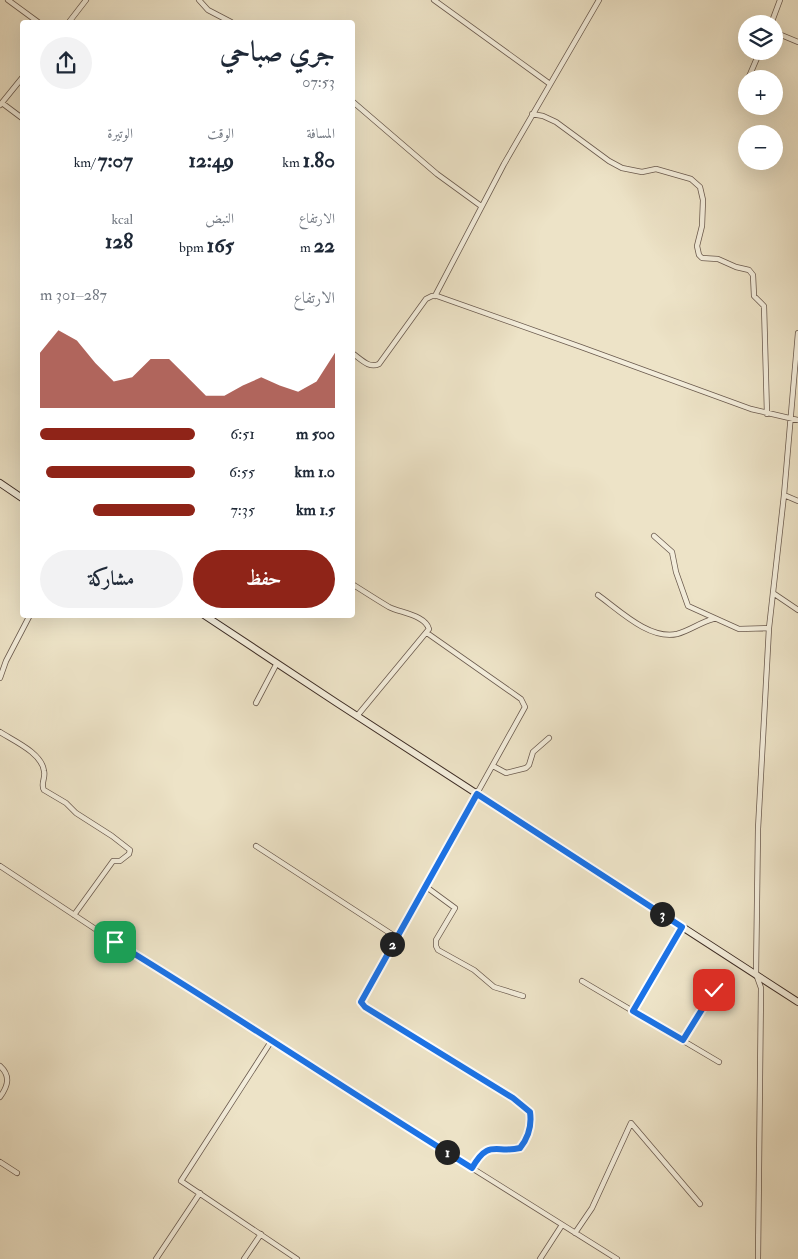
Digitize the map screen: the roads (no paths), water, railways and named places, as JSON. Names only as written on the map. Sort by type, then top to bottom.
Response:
[{"type":"street","points":[[8,0],[35,20]]},
{"type":"street","points":[[71,20],[86,0]]},
{"type":"street","points":[[199,0],[208,10],[227,20]]},
{"type":"street","points":[[434,0],[550,84]]},
{"type":"street","points":[[774,15],[780,0]]},
{"type":"street","points":[[435,296],[481,206],[596,1]]},
{"type":"street","points":[[783,36],[798,42]]},
{"type":"street","points":[[20,80],[1,104],[20,117]]},
{"type":"street","points":[[355,104],[437,174],[481,206]]},
{"type":"street","points":[[532,114],[543,116],[556,122],[622,168],[642,172],[656,169],[674,173],[691,179],[700,187],[704,212],[696,246],[699,255],[702,258],[718,259],[736,267],[750,270],[753,275],[754,296],[764,306],[767,414]]},
{"type":"street","points":[[355,355],[370,366],[374,367],[379,364],[424,301],[429,297],[435,296],[767,414],[798,420]]},
{"type":"street","points":[[758,1259],[761,988],[756,974],[758,829],[769,628],[784,495],[798,332]]},
{"type":"street","points":[[0,483],[20,497]]},
{"type":"street","points":[[784,495],[798,501]]},
{"type":"street","points":[[654,536],[672,552],[686,605],[696,612],[739,629],[769,628]]},
{"type":"street","points":[[355,586],[386,605],[426,623],[429,627],[427,633],[357,716]]},
{"type":"street","points":[[773,593],[798,610]]},
{"type":"street","points":[[598,595],[646,629],[660,634],[678,634],[713,618]]},
{"type":"street","points":[[0,678],[2,665],[28,618]]},
{"type":"street","points":[[209,618],[798,1002]]},
{"type":"street","points":[[427,633],[524,703],[525,710],[361,1001],[362,1004],[513,1098],[530,1112],[529,1133],[520,1148],[491,1149],[483,1153],[472,1168]]},
{"type":"street","points":[[256,703],[277,663]]},
{"type":"street","points":[[0,732],[38,758],[44,770],[42,787],[44,790],[66,803],[76,813],[130,850],[129,854],[122,859],[114,860],[111,863],[74,915]]},
{"type":"street","points":[[493,766],[506,773],[526,768],[529,765],[533,752],[549,738]]},
{"type":"street","points":[[256,846],[396,937]]},
{"type":"street","points":[[0,866],[349,1091],[617,1259]]},
{"type":"street","points":[[425,886],[455,908],[436,940],[438,950],[474,970],[494,987],[523,996]]},
{"type":"street","points":[[633,1011],[682,927]]},
{"type":"street","points":[[582,981],[719,1062]]},
{"type":"street","points":[[683,1040],[714,990]]},
{"type":"street","points":[[272,1040],[182,1180],[182,1183],[200,1193],[297,1259]]},
{"type":"street","points":[[0,1066],[7,1073],[8,1080],[7,1086],[0,1097]]},
{"type":"street","points":[[575,1233],[592,1208],[631,1123],[700,1204]]},
{"type":"street","points":[[0,1162],[17,1174]]},
{"type":"street","points":[[156,1259],[200,1193]]},
{"type":"street","points":[[540,1259],[562,1225]]},
{"type":"street","points":[[244,1259],[261,1234]]}]
